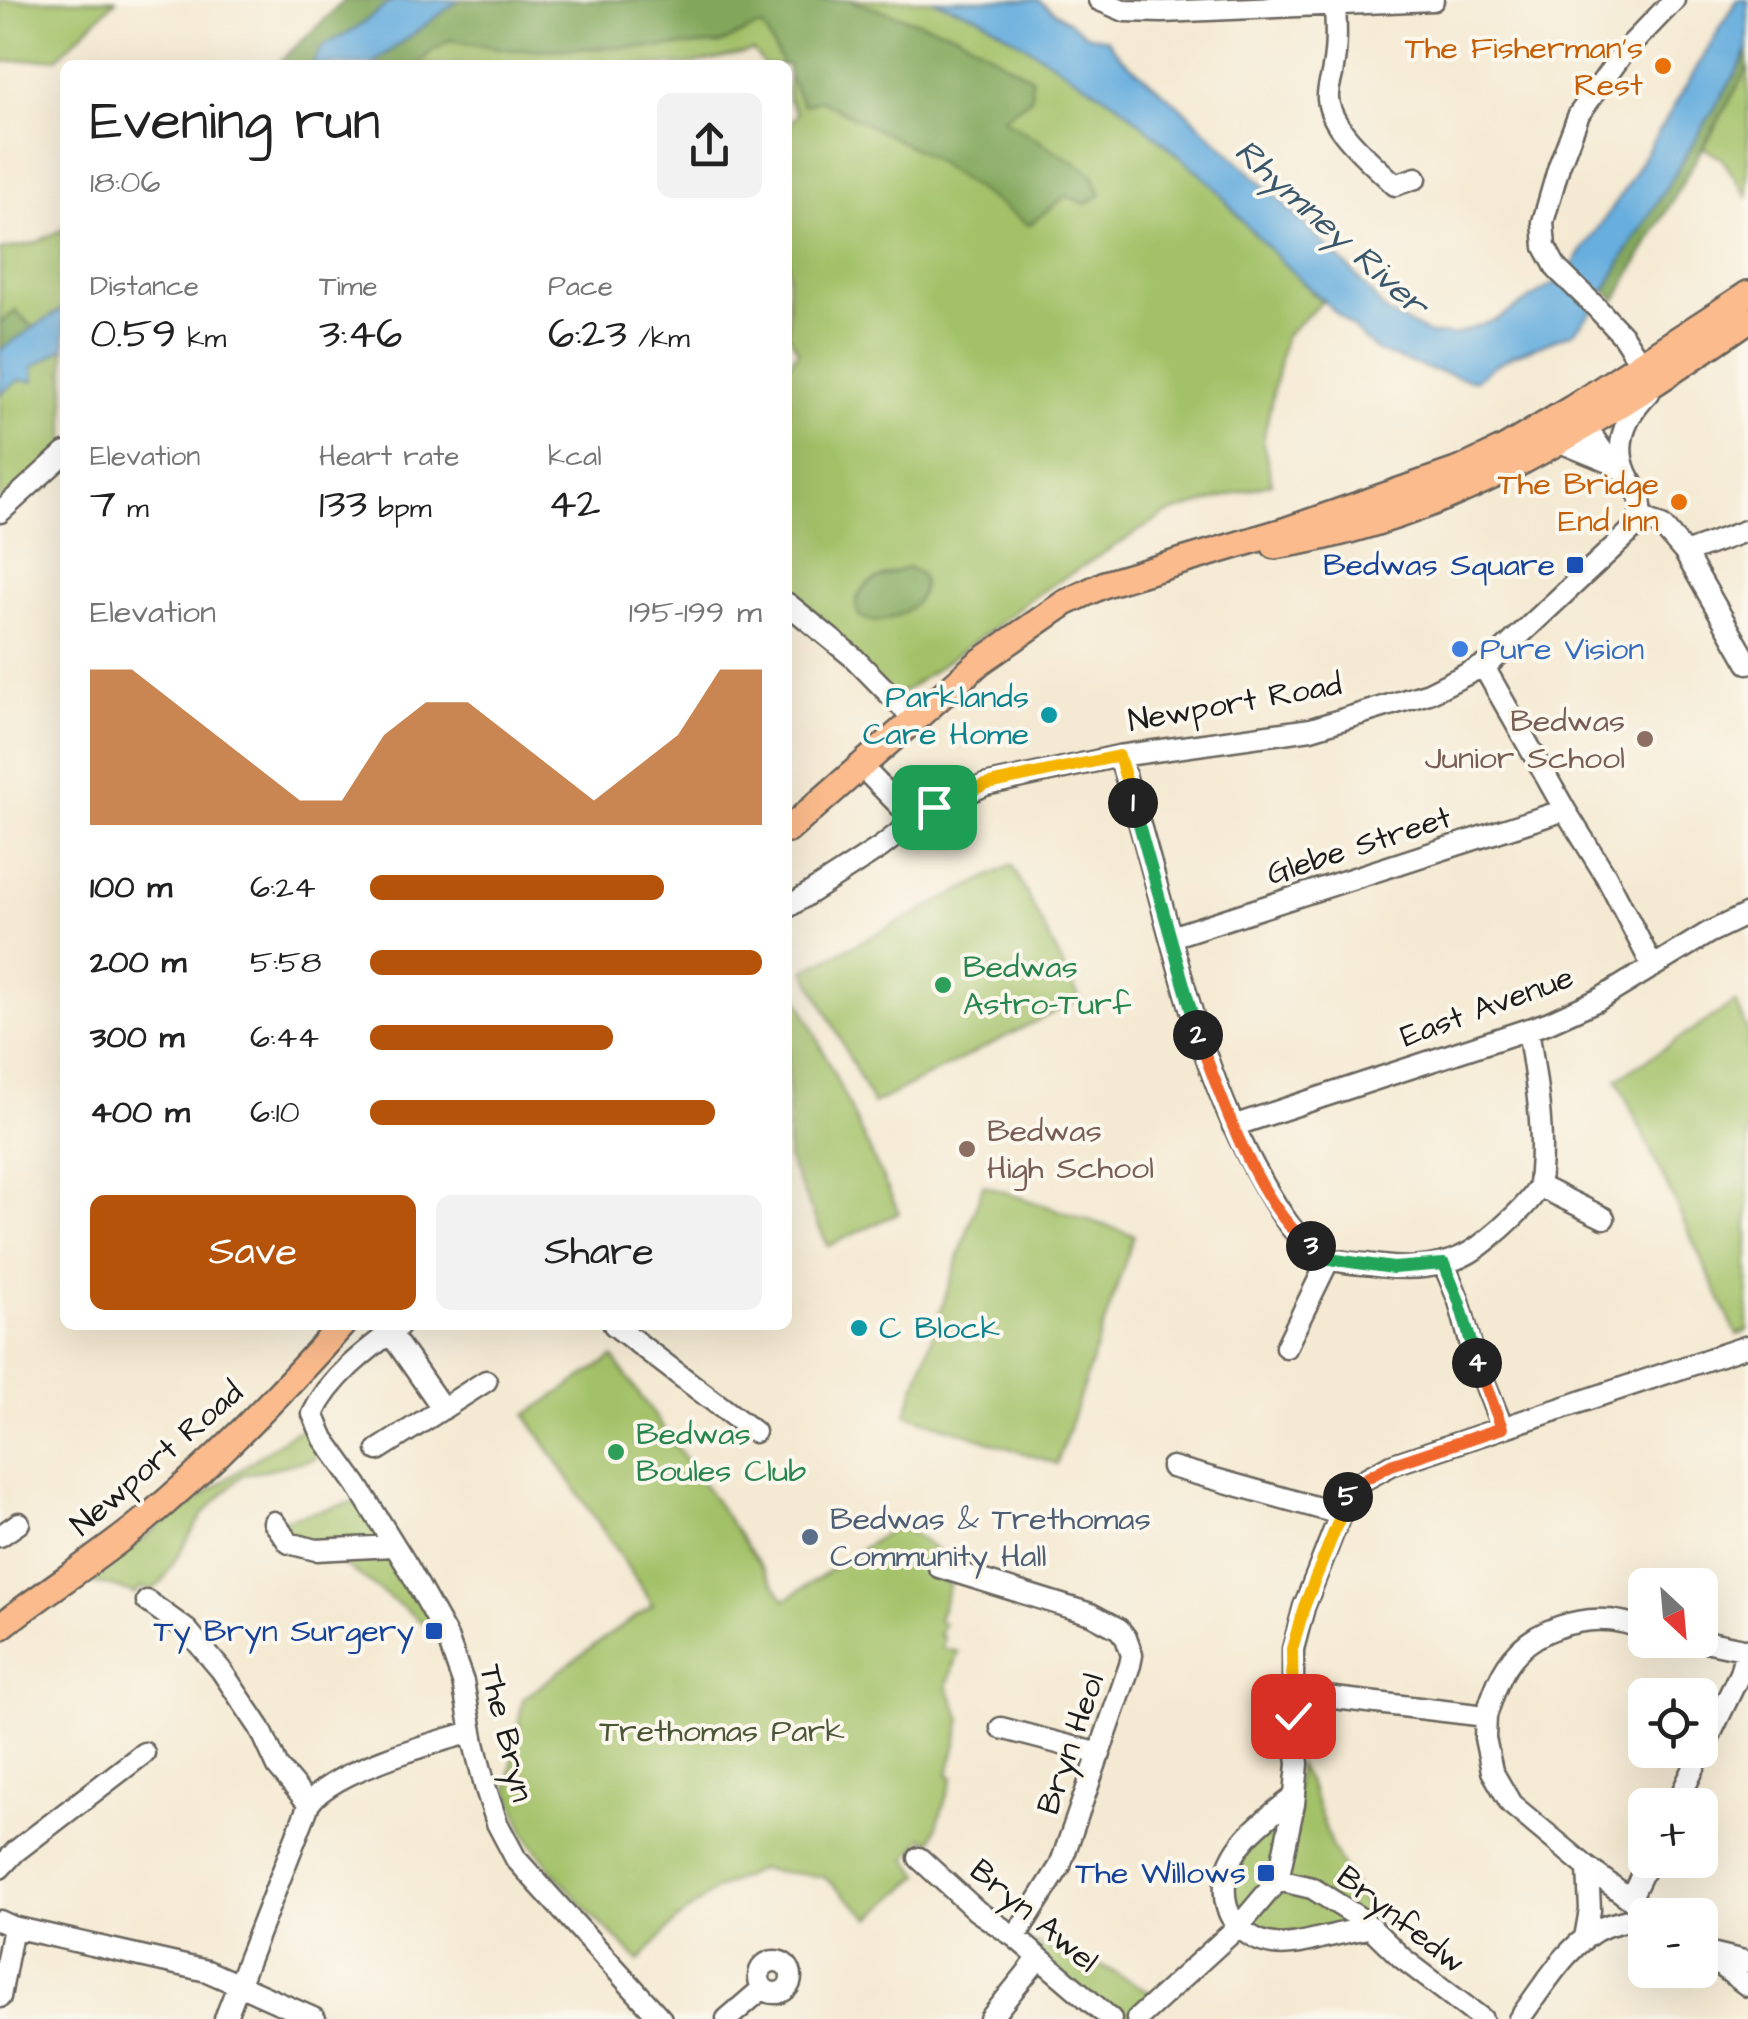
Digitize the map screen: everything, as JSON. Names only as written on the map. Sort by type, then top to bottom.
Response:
[{"type":"main road","points":[[1196,558],[1303,542],[1388,519],[1494,476],[1560,442],[1639,364],[1748,294]]},
{"type":"main road","points":[[792,826],[980,662],[1064,603],[1105,584],[1196,558],[1462,468],[1662,380],[1748,320]]},
{"type":"main road","name":"Newport Road","points":[[0,1627],[115,1544],[185,1485],[275,1400],[338,1330]]},
{"type":"street","points":[[1099,0],[1126,11],[1162,12],[1243,4],[1434,0]]},
{"type":"street","points":[[1620,463],[1628,417],[1662,380],[1645,372],[1623,336],[1549,258],[1542,222],[1579,114],[1623,53],[1674,0]]},
{"type":"street","points":[[1335,4],[1330,111],[1345,135],[1395,185],[1398,207]]},
{"type":"street","points":[[1395,185],[1416,178]]},
{"type":"street","points":[[1586,413],[1640,498],[1640,516],[1662,526],[1685,553],[1747,657]]},
{"type":"street","points":[[1560,442],[1620,463]]},
{"type":"street","points":[[0,512],[60,458]]},
{"type":"street","name":"Newport Road","points":[[792,904],[881,847],[904,829],[912,813],[984,785],[1119,756],[1311,729],[1429,693],[1484,667],[1626,537],[1640,516]]},
{"type":"street","points":[[1685,553],[1748,530]]},
{"type":"street","points":[[792,607],[845,649],[914,718]]},
{"type":"street","points":[[1484,667],[1606,876],[1652,967]]},
{"type":"street","points":[[1119,756],[1192,1018],[1233,1126],[1285,1221],[1329,1259],[1393,1268],[1444,1264],[1473,1252],[1510,1221],[1539,1186],[1542,1152],[1528,1028]]},
{"type":"street","points":[[861,766],[905,811],[912,813]]},
{"type":"street","name":"Glebe Street","points":[[1171,937],[1565,810]]},
{"type":"street","name":"East Avenue","points":[[1233,1126],[1547,1023],[1598,1000],[1708,933],[1748,914]]},
{"type":"street","points":[[1539,1186],[1604,1218]]},
{"type":"street","points":[[1286,1347],[1329,1259]]},
{"type":"street","points":[[1444,1264],[1502,1428]]},
{"type":"street","name":"The Bryn","points":[[394,1330],[331,1385],[313,1414],[324,1440],[357,1485],[448,1636],[497,1823],[516,1859],[660,2019]]},
{"type":"street","points":[[396,1330],[442,1409]]},
{"type":"street","points":[[621,1330],[754,1432]]},
{"type":"street","points":[[1137,2019],[1239,1926],[1278,1880],[1298,1764],[1292,1649],[1340,1514],[1358,1483],[1391,1465],[1748,1346]]},
{"type":"street","points":[[378,1450],[486,1381]]},
{"type":"street","points":[[1172,1467],[1340,1514]]},
{"type":"street","points":[[274,1522],[289,1543],[316,1550],[394,1546]]},
{"type":"street","points":[[0,1536],[18,1523]]},
{"type":"street","name":"Bryn Heol","points":[[939,1567],[1091,1614],[1119,1629],[1130,1647],[1130,1665],[1060,1866],[1015,1938]]},
{"type":"street","points":[[148,1601],[187,1630],[220,1670],[252,1716],[278,1767],[309,1804]]},
{"type":"street","points":[[1628,1624],[1578,1621],[1544,1633],[1518,1652],[1497,1682],[1486,1716],[1485,1738],[1492,1771],[1511,1804],[1630,1898],[1640,1878]]},
{"type":"street","points":[[1684,1788],[1740,1673],[1747,1650],[1718,1644]]},
{"type":"street","points":[[1292,1693],[1486,1716]]},
{"type":"street","points":[[1001,1728],[1100,1754]]},
{"type":"street","points":[[225,2019],[316,1794],[415,1748],[472,1732]]},
{"type":"street","points":[[0,1868],[16,1851],[144,1754]]},
{"type":"street","points":[[1295,1796],[1249,1834],[1231,1858],[1224,1894],[1230,1916],[1258,1941],[1276,1944],[1302,1944],[1372,1927]]},
{"type":"street","name":"Bryn Awel","points":[[919,1858],[977,1911],[1111,2019]]},
{"type":"street","points":[[1585,1938],[1590,1910],[1588,1868]]},
{"type":"street","name":"Brynfedw","points":[[1278,1880],[1312,1888],[1372,1927],[1402,1958],[1482,2019]]},
{"type":"street","points":[[1519,2019],[1572,1949],[1606,1926],[1628,1920]]},
{"type":"street","points":[[0,1997],[7,1924],[207,1971],[315,2019]]},
{"type":"street","points":[[1718,1954],[1748,1962]]},
{"type":"street","points":[[990,2019],[1038,1959]]},
{"type":"street","points":[[1718,1963],[1748,1986]]},
{"type":"street","points":[[727,2019],[762,1988]]},
{"type":"green space","points":[[0,0],[116,0],[57,58],[0,62]]},
{"type":"green space","points":[[345,0],[393,0],[355,29],[322,47],[315,60],[281,60]]},
{"type":"green space","points":[[459,0],[932,0],[978,16],[1120,105],[1213,185],[1243,222],[1322,302],[1285,336],[1263,441],[1272,483],[1166,514],[1030,599],[895,698],[792,608],[792,360],[798,351],[792,340],[792,121],[797,113],[792,105],[792,60],[760,60],[753,51],[711,60],[378,60]]},
{"type":"green space","points":[[459,0],[848,0],[957,34],[1032,78],[1031,98],[1002,118],[1092,173],[1101,195],[1086,204],[1066,196],[1029,225],[928,156],[820,100],[803,105],[792,82],[792,60],[780,60],[763,27],[720,44],[663,47],[512,50],[450,40],[423,60],[378,60]]},
{"type":"green space","points":[[1748,49],[1746,71],[1616,300],[1606,290]]},
{"type":"green space","points":[[1748,67],[1748,197],[1722,159],[1704,148]]},
{"type":"green space","points":[[60,230],[60,310],[33,328],[16,311],[0,323],[0,250],[35,243]]},
{"type":"green space","points":[[16,311],[33,328],[0,350],[0,323]]},
{"type":"green space","points":[[60,351],[60,453],[0,506],[0,394]]},
{"type":"green space","points":[[908,568],[920,573],[923,582],[918,599],[911,606],[884,620],[870,621],[859,616],[858,596],[863,589],[879,578]]},
{"type":"green space","name":"Bedwas Astro-Turf","points":[[1012,865],[1080,999],[873,1104],[805,970]]},
{"type":"green space","points":[[796,993],[899,1213],[828,1246],[792,1169],[792,995]]},
{"type":"green space","points":[[1736,1002],[1748,1032],[1748,1331],[1737,1335],[1617,1079]]},
{"type":"green space","points":[[983,1185],[1134,1235],[1057,1464],[906,1414]]},
{"type":"green space","name":"Trethomas Park","points":[[613,1357],[785,1600],[899,1524],[942,1554],[932,1576],[950,1584],[938,1620],[944,1623],[939,1635],[944,1637],[942,1648],[958,1652],[947,1686],[962,1719],[948,1775],[953,1777],[932,1841],[923,1838],[907,1858],[920,1875],[871,1918],[824,1877],[759,1869],[715,1890],[676,1921],[639,1961],[586,1909],[525,1834],[508,1788],[523,1699],[653,1605],[526,1415]]},
{"type":"green space","points":[[304,1428],[316,1441],[315,1459],[242,1475],[203,1514],[156,1587],[141,1587],[135,1594],[93,1584],[95,1578],[161,1525]]},
{"type":"green space","points":[[366,1499],[443,1627],[429,1627],[349,1568],[274,1522]]},
{"type":"green space","points":[[1298,1764],[1312,1790],[1332,1848],[1386,1942],[1371,1927],[1302,1944],[1239,1926],[1226,1872],[1295,1796]]},
{"type":"green space","points":[[1015,1937],[1101,1965],[1160,1998],[1137,2019],[1111,2019]]},
{"type":"water","points":[[393,0],[459,0],[378,60],[315,60],[322,47],[355,29]]},
{"type":"water","points":[[932,0],[1038,0],[1086,34],[1107,39],[1120,56],[1285,205],[1352,271],[1387,313],[1430,334],[1453,335],[1498,319],[1564,277],[1621,195],[1737,0],[1748,0],[1748,49],[1596,307],[1574,332],[1515,355],[1475,381],[1378,352],[1285,265],[1213,185],[1120,105],[978,16]]},
{"type":"water","points":[[60,310],[60,351],[33,367],[34,381],[19,380],[0,394],[0,350]]},
{"type":"place","name":"The Fisherman's Rest","points":[[1663,66]]},
{"type":"place","name":"The Bridge End Inn","points":[[1679,502]]},
{"type":"place","name":"Bedwas Square","points":[[1575,565]]},
{"type":"place","name":"Pure Vision","points":[[1460,649]]},
{"type":"place","name":"Parklands Care Home","points":[[1049,715]]},
{"type":"place","name":"Bedwas Junior School","points":[[1645,739]]},
{"type":"place","name":"Bedwas Astro-Turf","points":[[943,985]]},
{"type":"place","name":"Bedwas High School","points":[[967,1149]]},
{"type":"place","name":"C Block","points":[[859,1328]]},
{"type":"place","name":"Bedwas Boules Club","points":[[616,1452]]},
{"type":"place","name":"Bedwas & Trethomas Community Hall","points":[[810,1537]]},
{"type":"place","name":"Ty Bryn Surgery","points":[[434,1631]]},
{"type":"place","name":"The Willows","points":[[1266,1873]]},
{"type":"route","points":[[934,807],[984,785],[1119,756],[1192,1018],[1216,1087],[1253,1166],[1285,1221],[1329,1259],[1393,1268],[1444,1264],[1459,1301],[1473,1353],[1502,1428],[1391,1465],[1358,1483],[1340,1514],[1292,1649],[1293,1716]]},
{"type":"water label","name":"Rhymney River","points":[[1331,228]]}]
